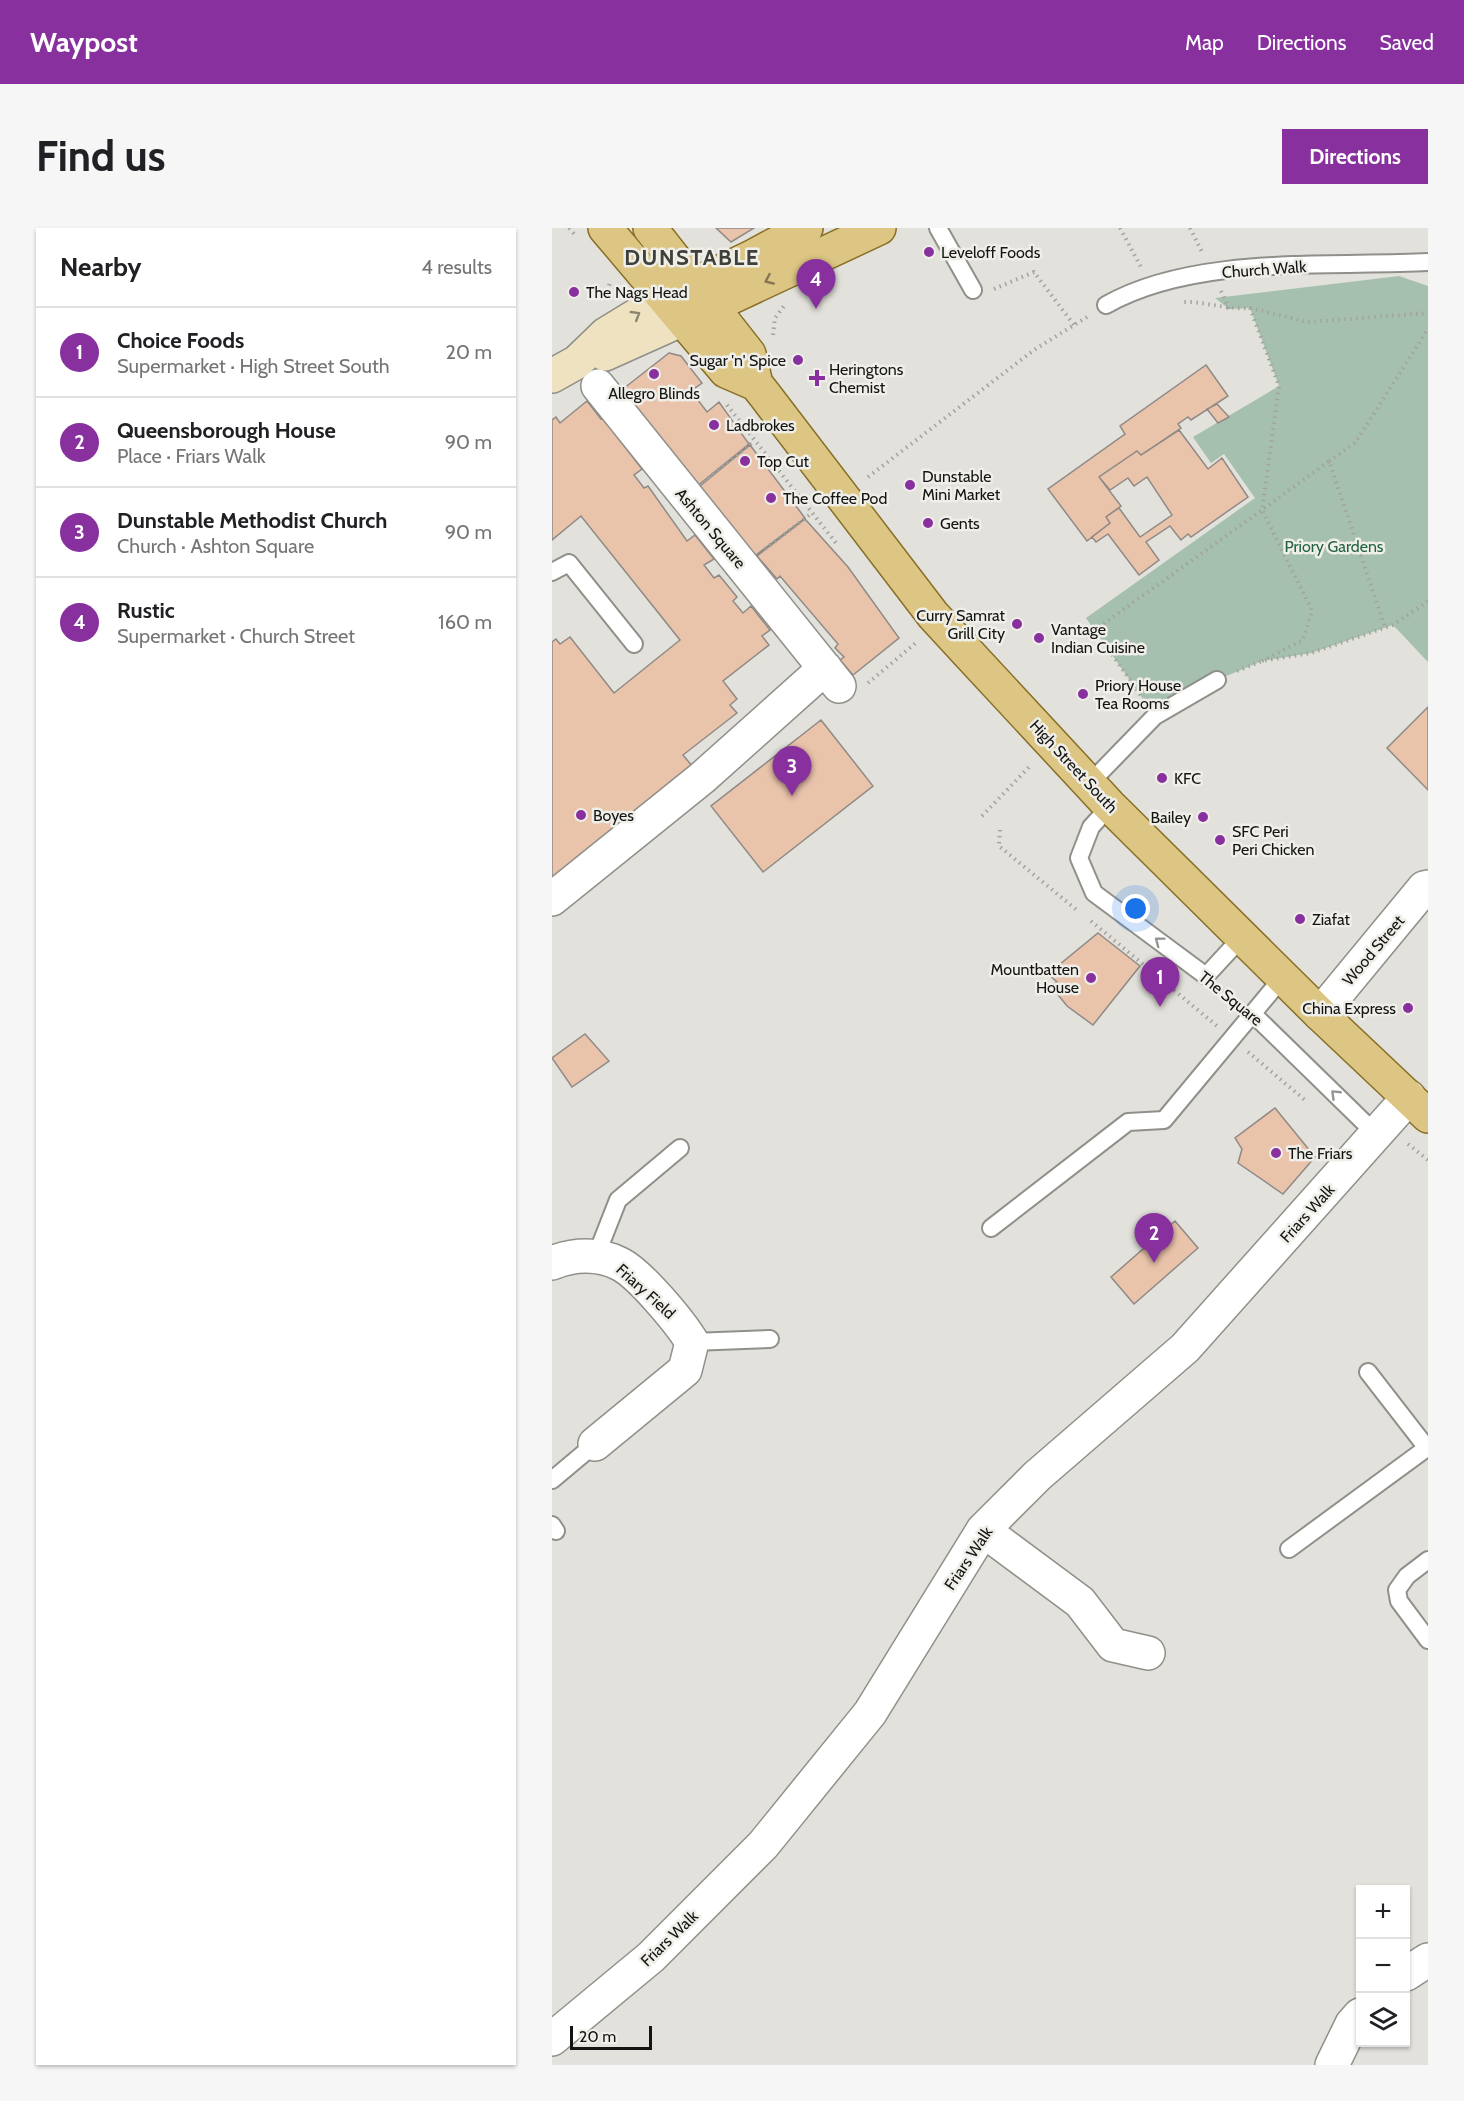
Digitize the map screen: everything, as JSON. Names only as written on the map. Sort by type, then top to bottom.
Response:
[{"type":"main road","points":[[605,228],[688,302]]},
{"type":"main road","points":[[650,228],[688,302]]},
{"type":"main road","points":[[688,302],[806,228]]},
{"type":"main road","points":[[564,369],[606,334],[879,228]]},
{"type":"main road","name":"High Street South","points":[[688,302],[749,354],[756,384],[933,615],[1100,795],[1320,1014],[1419,1107]]},
{"type":"street","name":"Ashton Square","points":[[598,386],[685,497],[842,681]]},
{"type":"street","points":[[552,898],[702,778],[842,681]]},
{"type":"street","name":"Wood Street","points":[[1320,1014],[1424,888],[1428,887]]},
{"type":"street","name":"Friars Walk","points":[[552,2039],[651,1957],[763,1845],[870,1713],[983,1530],[1036,1476],[1185,1348],[1419,1107]]},
{"type":"street","name":"Friary Field","points":[[552,1263],[567,1257],[596,1256],[621,1264],[676,1316],[693,1342]]},
{"type":"street","points":[[595,1444],[685,1371],[693,1342]]},
{"type":"street","points":[[983,1530],[1080,1602],[1113,1646],[1148,1653]]},
{"type":"street","points":[[1410,1971],[1428,1960]]},
{"type":"street","points":[[1332,2065],[1356,2020]]},
{"type":"lane","points":[[938,228],[973,290]]},
{"type":"lane","name":"Church Walk","points":[[1106,305],[1132,291],[1245,268],[1428,262]]},
{"type":"lane","points":[[552,572],[569,563],[634,644]]},
{"type":"lane","name":"The Square","points":[[1206,976],[1094,893],[1079,858],[1100,795],[1155,716],[1217,680]]},
{"type":"lane","points":[[1206,976],[1242,937]]},
{"type":"lane","points":[[991,1228],[1128,1122],[1164,1120],[1283,977]]},
{"type":"lane","name":"The Square","points":[[1253,1014],[1390,1138]]},
{"type":"lane","points":[[596,1256],[618,1200],[680,1148]]},
{"type":"lane","points":[[693,1342],[770,1339]]},
{"type":"lane","points":[[1289,1549],[1427,1448],[1368,1372]]},
{"type":"lane","points":[[552,1480],[595,1444]]},
{"type":"lane","points":[[1428,1560],[1407,1576],[1397,1590],[1399,1601],[1428,1640]]},
{"type":"path","points":[[1120,228],[1151,286]]},
{"type":"path","points":[[973,290],[990,291],[1034,272],[1074,325]]},
{"type":"path","points":[[773,341],[775,318],[788,302]]},
{"type":"path","points":[[1176,303],[1199,302],[1229,309],[1250,308],[1308,322],[1428,313]]},
{"type":"path","points":[[867,477],[1034,350],[1106,305]]},
{"type":"path","points":[[1217,680],[1303,640],[1312,610],[1262,510],[1279,386],[1250,308]]},
{"type":"path","points":[[1155,716],[1095,630],[1355,442],[1428,329]]},
{"type":"path","points":[[722,399],[812,513],[743,566]]},
{"type":"path","points":[[685,497],[754,441]]},
{"type":"path","points":[[1329,460],[1385,627]]},
{"type":"path","points":[[1262,661],[1311,653],[1385,627],[1428,601]]},
{"type":"path","points":[[842,681],[918,640]]},
{"type":"path","points":[[982,816],[1032,764]]},
{"type":"path","points":[[1000,830],[999,846],[1080,912]]},
{"type":"path","points":[[1089,920],[1315,1107]]},
{"type":"path","name":"The Square","points":[[1206,976],[1253,1014]]},
{"type":"path","points":[[1390,1138],[1428,1161]]},
{"type":"green space","name":"Priory Gardens","points":[[1399,276],[1428,286],[1428,662],[1393,625],[1311,653],[1262,661],[1217,680],[1155,716],[1086,618],[1255,498],[1224,454],[1211,463],[1193,437],[1279,386],[1250,308],[1229,309],[1215,298]]},
{"type":"building","points":[[716,228],[754,228],[731,242]]},
{"type":"building","points":[[669,353],[681,356],[702,383],[691,391],[707,412],[719,402],[749,444],[696,487],[619,392]]},
{"type":"building","points":[[1206,365],[1228,396],[1191,420],[1188,417],[1178,424],[1181,428],[1141,455],[1137,451],[1099,477],[1121,506],[1106,517],[1110,523],[1087,541],[1048,489],[1125,434],[1120,426]]},
{"type":"building","points":[[587,401],[642,469],[634,475],[644,488],[648,486],[687,541],[695,535],[714,559],[704,565],[714,578],[719,575],[737,597],[733,601],[743,613],[751,606],[770,630],[762,636],[769,645],[723,681],[737,699],[730,705],[737,713],[683,755],[697,772],[552,887],[552,642],[556,639],[560,644],[570,637],[614,693],[680,640],[581,516],[552,540],[552,420],[556,417],[560,423]]},
{"type":"building","points":[[1217,404],[1229,417],[1218,423],[1207,409]]},
{"type":"building","points":[[1179,430],[1208,469],[1222,458],[1248,497],[1191,537],[1188,534],[1181,540],[1170,526],[1146,542],[1159,560],[1139,575],[1108,534],[1096,542],[1092,537],[1110,523],[1106,517],[1119,508],[1140,537],[1172,515],[1147,477],[1134,486],[1128,478],[1110,490],[1099,477],[1137,451],[1141,455]]},
{"type":"building","points":[[750,445],[805,518],[752,558],[694,491]]},
{"type":"building","points":[[805,519],[848,567],[899,638],[853,675],[840,660],[844,657],[835,648],[838,644],[780,576],[777,579],[757,556]]},
{"type":"building","points":[[1428,707],[1428,790],[1387,748]]},
{"type":"building","points":[[821,720],[873,786],[763,872],[711,806]]},
{"type":"building","name":"Mountbatten House","points":[[1098,933],[1140,966],[1093,1025],[1067,1006],[1051,986],[1057,982],[1048,974]]},
{"type":"building","points":[[585,1034],[609,1061],[572,1087],[552,1058]]},
{"type":"building","name":"The Friars","points":[[1275,1108],[1315,1157],[1283,1194],[1238,1163],[1242,1149],[1235,1138]]},
{"type":"building","points":[[1175,1221],[1198,1248],[1134,1304],[1111,1277]]},
{"type":"place","name":"Leveloff Foods","points":[[929,252]]},
{"type":"place","name":"The Nags Head","points":[[574,292]]},
{"type":"place","name":"Rustic","points":[[816,309]]},
{"type":"place","name":"Sugar 'n' Spice","points":[[798,360]]},
{"type":"place","name":"Allegro Blinds","points":[[654,374]]},
{"type":"place","name":"Heringtons Chemist","points":[[817,378]]},
{"type":"place","name":"Ladbrokes","points":[[714,425]]},
{"type":"place","name":"Top Cut","points":[[745,461]]},
{"type":"place","name":"Dunstable Mini Market","points":[[910,485]]},
{"type":"place","name":"The Coffee Pod","points":[[771,498]]},
{"type":"place","name":"Gents","points":[[928,523]]},
{"type":"place","name":"Curry Samrat Grill City","points":[[1017,624]]},
{"type":"place","name":"Vantage Indian Cuisine","points":[[1039,638]]},
{"type":"place","name":"Priory House Tea Rooms","points":[[1083,694]]},
{"type":"place","name":"KFC","points":[[1162,778]]},
{"type":"place","name":"Dunstable Methodist Church","points":[[792,796]]},
{"type":"place","name":"Boyes","points":[[581,815]]},
{"type":"place","name":"Bailey","points":[[1203,817]]},
{"type":"place","name":"SFC Peri Peri Chicken","points":[[1220,840]]},
{"type":"place","name":"Ziafat","points":[[1300,919]]},
{"type":"place","name":"Mountbatten House","points":[[1091,978]]},
{"type":"place","name":"Choice Foods","points":[[1160,1007]]},
{"type":"place","name":"China Express","points":[[1408,1008]]},
{"type":"place","name":"The Friars","points":[[1276,1153]]},
{"type":"place","name":"Queensborough House","points":[[1154,1263]]},
{"type":"district","name":"DUNSTABLE","points":[[692,257]]}]
